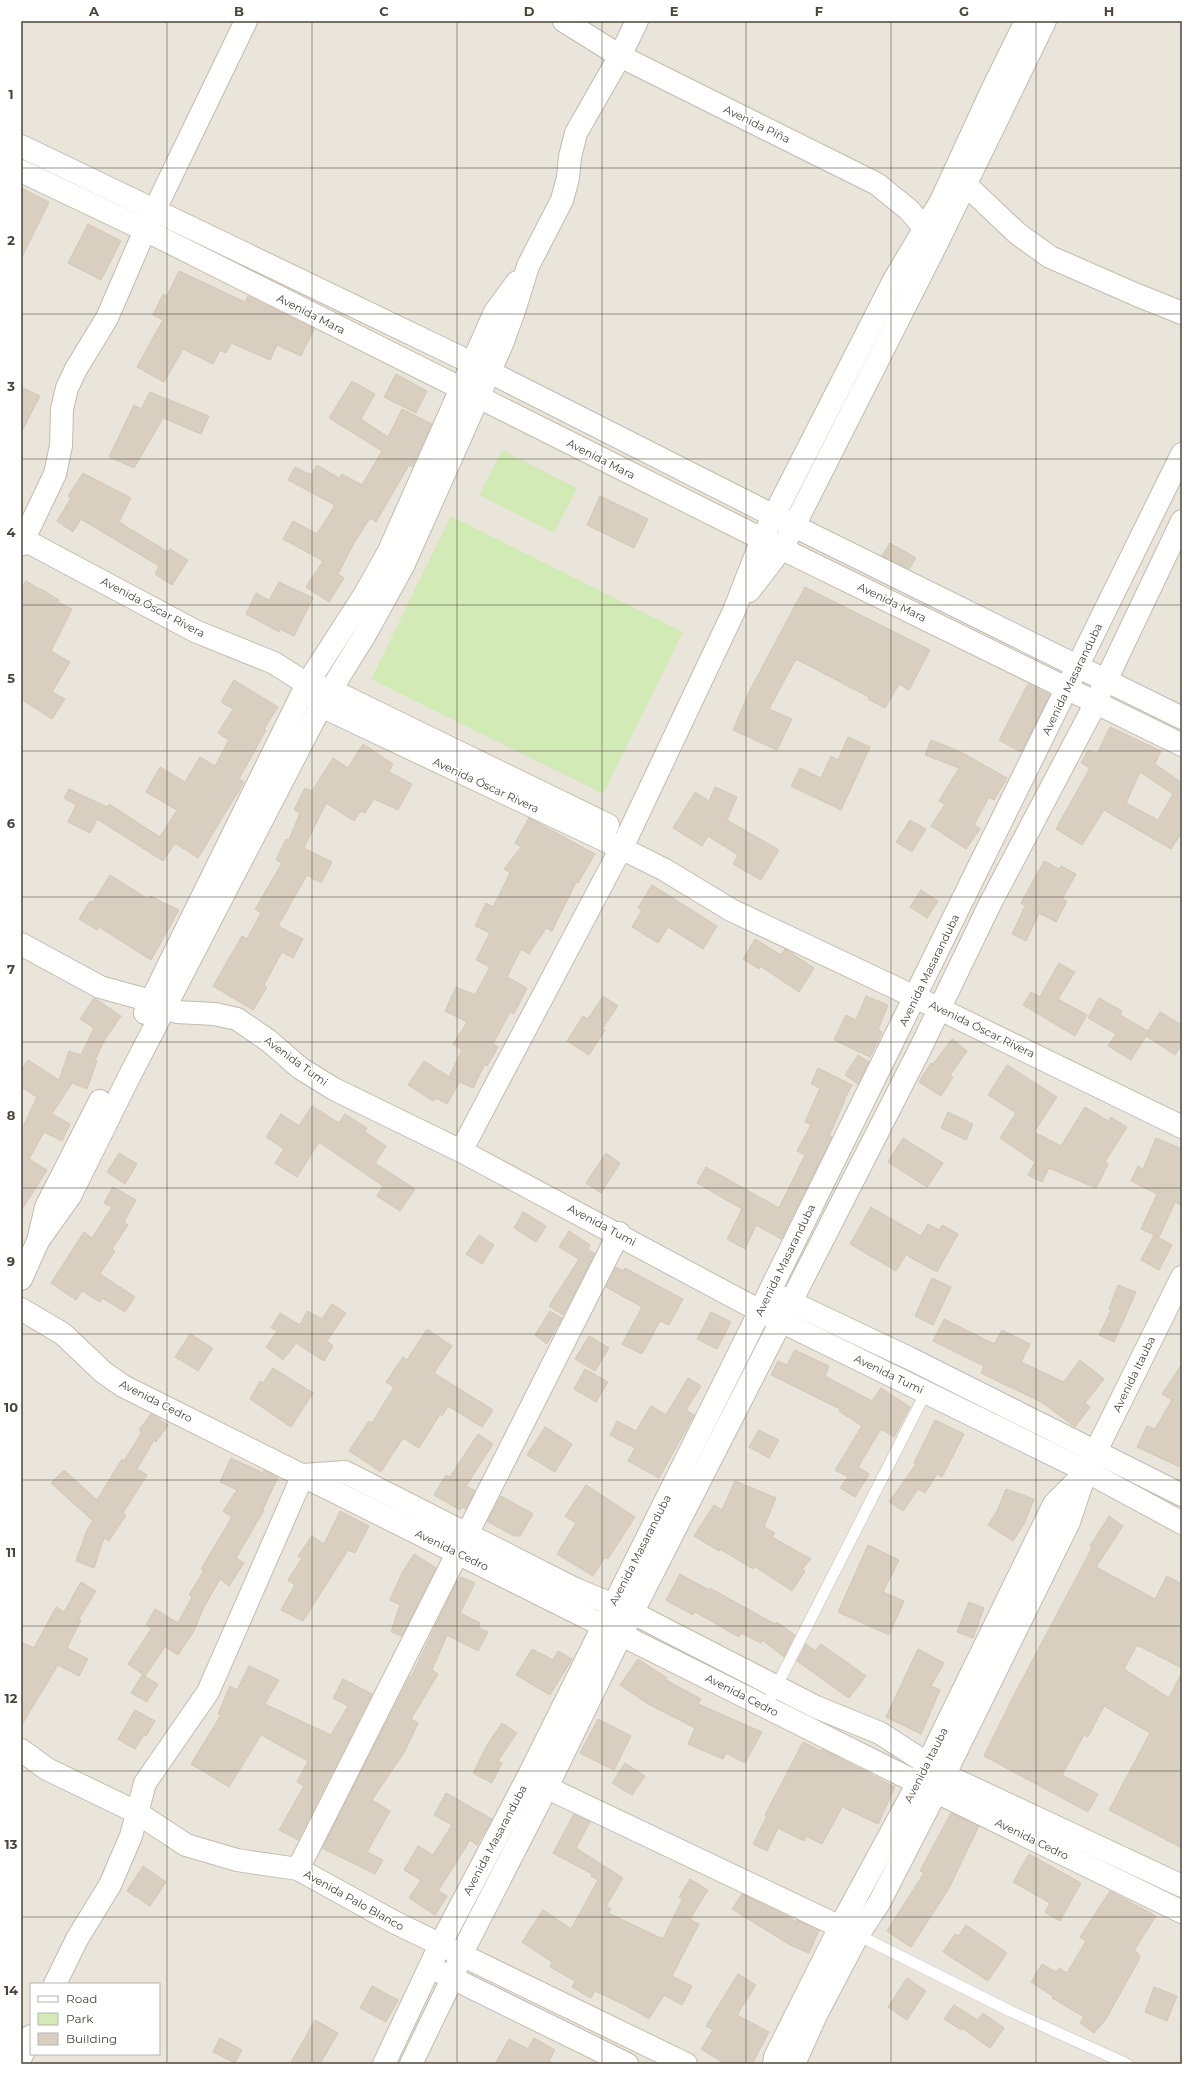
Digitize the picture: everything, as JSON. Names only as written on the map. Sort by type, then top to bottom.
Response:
[{"type":"street","points":[[22,543],[55,474],[61,446],[62,409],[67,388],[76,369],[107,318],[149,220],[246,21]]},
{"type":"street","name":"Avenida Piña","points":[[564,21],[620,56],[877,184],[909,210],[931,236]]},
{"type":"street","points":[[21,1279],[38,1241],[70,1196],[306,684],[365,594],[388,553],[481,367],[514,311],[528,266],[562,200],[568,178],[570,156],[576,133],[620,56],[637,21]]},
{"type":"street","points":[[958,181],[992,90],[1026,21]]},
{"type":"street","points":[[734,611],[782,548],[794,526],[958,181],[1045,21]]},
{"type":"street","name":"Avenida Mara","points":[[21,146],[149,220],[469,393],[762,539],[1182,745]]},
{"type":"street","name":"Avenida Mara","points":[[21,171],[149,220],[481,367],[794,526],[1182,718]]},
{"type":"street","points":[[958,181],[1018,234],[1050,257],[1182,313]]},
{"type":"street","points":[[462,1151],[625,842],[734,611],[773,515],[894,280],[931,236]]},
{"type":"street","points":[[158,1004],[326,698],[403,566],[469,393]]},
{"type":"street","name":"Avenida Masaranduba","points":[[384,2064],[429,1967],[527,1779],[602,1624],[765,1301],[1068,689],[1182,454]]},
{"type":"street","points":[[21,517],[55,474]]},
{"type":"street","points":[[411,2064],[453,1977],[461,1955],[547,1787],[632,1613],[939,1009],[990,904],[1095,702],[1182,521]]},
{"type":"street","name":"Avenida Óscar Rivera","points":[[22,543],[32,544],[195,631],[274,663],[326,698],[625,842],[654,854],[675,876],[730,910],[915,997],[1182,1127]]},
{"type":"street","name":"Avenida Tumi","points":[[21,944],[100,987],[158,1004],[177,1012],[215,1014],[237,1019],[269,1041],[300,1068],[334,1089],[462,1151],[619,1233],[765,1301],[926,1392],[1091,1462],[1182,1495]]},
{"type":"street","points":[[298,1869],[619,1233]]},
{"type":"street","name":"Avenida Itauba","points":[[774,2064],[776,2057],[849,1931],[931,1778],[1054,1504],[1091,1462],[1182,1277]]},
{"type":"street","name":"Avenida Cedro","points":[[21,1309],[63,1334],[103,1372],[123,1386],[303,1476],[345,1472],[463,1544],[621,1635],[766,1707],[1182,1886]]},
{"type":"street","name":"Avenida Tumi","points":[[786,1312],[909,1358],[1091,1462],[1182,1523]]},
{"type":"street","points":[[56,1983],[78,1939],[110,1884],[131,1836],[144,1783],[208,1692],[303,1476]]},
{"type":"street","name":"Avenida Cedro","points":[[463,1544],[632,1613],[816,1707],[880,1733],[931,1778],[1182,1912]]},
{"type":"street","name":"Avenida Palo Blanco","points":[[21,1750],[47,1770],[136,1812],[186,1845],[237,1860],[298,1869],[394,1922],[686,2064]]},
{"type":"street","points":[[527,1779],[547,1787],[849,1931]]},
{"type":"street","name":"Avenida Itauba","points":[[794,2064],[816,2015],[849,1931]]},
{"type":"street","points":[[429,1967],[453,1977],[627,2064]]},
{"type":"street","points":[[21,2057],[30,2038]]},
{"type":"lane","points":[[766,1707],[926,1392]]},
{"type":"lane","points":[[849,1931],[1010,2011],[1127,2064]]},
{"type":"shaded area","points":[[21,21],[1182,21],[1182,2064],[21,2064]]},
{"type":"green space","points":[[502,450],[577,488],[554,533],[479,495]]},
{"type":"green space","points":[[451,516],[683,632],[603,794],[371,679]]},
{"type":"building","points":[[21,188],[49,202],[21,259]]},
{"type":"building","points":[[88,224],[121,241],[101,280],[68,263]]},
{"type":"building","points":[[179,271],[245,302],[248,296],[314,329],[301,356],[277,345],[270,360],[231,343],[226,353],[220,350],[213,364],[183,349],[164,382],[137,367],[163,320],[153,315],[163,294],[167,296]]},
{"type":"building","points":[[396,374],[427,391],[416,413],[384,397]]},
{"type":"building","points":[[352,381],[375,394],[361,419],[388,437],[402,409],[432,424],[412,467],[409,465],[376,522],[370,518],[354,543],[338,574],[344,578],[329,602],[306,587],[323,561],[283,539],[293,521],[317,534],[335,505],[288,480],[295,467],[311,475],[317,465],[339,478],[342,474],[362,485],[382,451],[329,418]]},
{"type":"building","points":[[21,387],[40,396],[21,433]]},
{"type":"building","points":[[150,392],[209,416],[201,434],[163,418],[134,468],[109,457],[134,405],[141,409]]},
{"type":"building","points":[[83,473],[131,498],[119,522],[168,552],[170,549],[188,560],[172,585],[155,574],[159,566],[81,519],[73,532],[57,521],[71,498],[68,496]]},
{"type":"building","points":[[600,496],[648,519],[634,548],[587,525]]},
{"type":"building","points":[[890,543],[916,558],[909,569],[882,556]]},
{"type":"building","points":[[26,581],[59,600],[58,602],[72,609],[51,651],[70,662],[52,692],[65,699],[52,719],[21,699],[21,589]]},
{"type":"building","points":[[279,582],[313,598],[294,636],[280,629],[279,632],[246,614],[256,593],[269,600]]},
{"type":"building","points":[[805,587],[930,650],[909,690],[899,684],[885,708],[868,699],[869,697],[796,659],[769,709],[792,719],[777,750],[733,730],[750,690]]},
{"type":"building","points":[[234,680],[278,707],[264,729],[266,730],[239,779],[244,782],[198,858],[175,843],[163,861],[97,819],[90,833],[68,822],[76,805],[64,798],[69,789],[107,807],[109,804],[160,837],[177,810],[146,792],[160,767],[185,782],[200,757],[215,766],[229,740],[218,733],[233,709],[221,702]]},
{"type":"building","points":[[1028,684],[1050,695],[1021,752],[999,740]]},
{"type":"building","points":[[1110,727],[1161,751],[1155,764],[1181,782],[1182,780],[1182,832],[1171,849],[1104,810],[1082,845],[1056,829],[1090,768],[1081,763],[1088,750],[1097,754]],"holes":[[[1140,772],[1173,794],[1158,820],[1126,803]]]},
{"type":"building","points":[[848,737],[870,747],[841,810],[791,786],[800,768],[821,778],[831,756],[838,760]]},
{"type":"building","points":[[931,740],[961,752],[1007,778],[994,800],[989,797],[974,825],[980,829],[966,849],[931,826],[945,804],[939,801],[959,768],[925,755]]},
{"type":"building","points":[[363,744],[393,764],[389,772],[412,784],[398,810],[374,799],[365,813],[361,811],[354,821],[326,803],[304,848],[332,862],[321,883],[307,875],[278,926],[303,939],[293,958],[282,952],[264,985],[267,987],[253,1010],[213,986],[242,936],[247,939],[261,913],[255,909],[282,863],[276,860],[286,839],[289,840],[300,813],[294,810],[305,788],[312,791],[333,758],[348,768]]},
{"type":"building","points":[[715,787],[737,797],[727,820],[779,850],[761,880],[733,864],[738,855],[708,836],[702,846],[673,828],[695,792],[709,801]]},
{"type":"building","points":[[529,818],[595,854],[578,883],[576,882],[552,931],[546,928],[529,954],[521,949],[507,977],[527,988],[514,1014],[510,1012],[493,1044],[498,1047],[487,1066],[485,1064],[473,1088],[449,1077],[462,1050],[453,1044],[467,1022],[445,1011],[456,987],[475,995],[490,967],[476,960],[490,933],[475,926],[486,903],[493,907],[510,873],[504,869],[521,847],[515,843]]},
{"type":"building","points":[[910,820],[926,829],[912,852],[896,842]]},
{"type":"building","points":[[1044,861],[1059,869],[1061,866],[1076,874],[1062,899],[1067,901],[1056,922],[1039,913],[1026,941],[1012,934],[1025,906],[1021,903]]},
{"type":"building","points":[[110,875],[148,899],[150,896],[179,910],[151,960],[99,927],[97,930],[79,919],[90,901],[92,903]]},
{"type":"building","points":[[652,885],[717,926],[703,949],[668,927],[658,943],[632,927],[642,910],[638,908]]},
{"type":"building","points":[[921,890],[938,901],[927,918],[910,907]]},
{"type":"building","points":[[755,939],[781,955],[785,949],[814,968],[799,992],[760,966],[759,969],[743,959]]},
{"type":"building","points":[[1059,963],[1075,972],[1058,999],[1087,1015],[1075,1036],[1023,1005],[1031,992],[1040,997]]},
{"type":"building","points":[[603,996],[618,1006],[602,1029],[605,1030],[589,1055],[567,1041],[583,1016],[588,1019]]},
{"type":"building","points":[[866,996],[888,1005],[878,1030],[882,1032],[870,1057],[834,1040],[846,1015],[856,1020]]},
{"type":"building","points":[[94,998],[121,1016],[104,1041],[95,1060],[97,1061],[87,1089],[72,1083],[52,1114],[70,1124],[62,1141],[44,1132],[29,1159],[47,1170],[21,1211],[21,1131],[37,1097],[21,1087],[21,1070],[28,1060],[59,1080],[69,1051],[81,1055],[94,1028],[80,1019]]},
{"type":"building","points":[[1099,998],[1122,1011],[1120,1015],[1148,1031],[1160,1012],[1182,1025],[1182,1044],[1175,1055],[1146,1036],[1131,1060],[1108,1046],[1116,1034],[1088,1018]]},
{"type":"building","points":[[952,1039],[967,1051],[950,1075],[953,1077],[941,1096],[919,1082],[931,1063],[933,1064]]},
{"type":"building","points":[[858,1055],[869,1062],[858,1084],[845,1075]]},
{"type":"building","points":[[424,1061],[459,1083],[447,1104],[436,1098],[433,1101],[408,1085]]},
{"type":"building","points":[[1007,1065],[1057,1097],[1034,1132],[1061,1146],[1085,1107],[1108,1121],[1111,1117],[1127,1127],[1105,1162],[1108,1164],[1096,1188],[1049,1168],[1042,1182],[1028,1175],[1035,1162],[1000,1138],[1016,1113],[988,1095]]},
{"type":"building","points":[[818,1068],[852,1085],[829,1136],[832,1137],[781,1239],[756,1225],[745,1249],[727,1239],[742,1209],[697,1183],[706,1167],[779,1208],[805,1155],[797,1151],[811,1125],[805,1122],[820,1088],[811,1084]]},
{"type":"building","points":[[312,1106],[339,1123],[345,1114],[367,1128],[365,1132],[386,1146],[375,1163],[415,1189],[400,1211],[377,1196],[383,1186],[319,1142],[297,1177],[275,1163],[284,1149],[266,1137],[281,1114],[299,1126]]},
{"type":"building","points":[[948,1112],[973,1124],[966,1140],[941,1128]]},
{"type":"building","points":[[903,1138],[943,1163],[927,1187],[888,1162]]},
{"type":"building","points":[[1156,1138],[1182,1149],[1182,1206],[1175,1202],[1159,1237],[1141,1229],[1157,1194],[1131,1181],[1138,1166],[1143,1169]]},
{"type":"building","points":[[119,1153],[137,1164],[125,1184],[107,1172]]},
{"type":"building","points":[[606,1153],[620,1163],[601,1193],[586,1183]]},
{"type":"building","points":[[113,1187],[136,1200],[124,1222],[128,1225],[112,1249],[115,1251],[100,1274],[135,1297],[125,1312],[102,1298],[100,1302],[82,1291],[76,1300],[51,1283],[84,1232],[92,1238],[112,1207],[104,1203]]},
{"type":"building","points":[[871,1207],[921,1236],[928,1224],[939,1230],[942,1225],[958,1234],[937,1272],[906,1255],[896,1271],[850,1244]]},
{"type":"building","points":[[523,1212],[546,1226],[536,1242],[514,1228]]},
{"type":"building","points":[[569,1231],[590,1245],[588,1249],[595,1254],[563,1315],[549,1306],[579,1259],[559,1247]]},
{"type":"building","points":[[479,1235],[494,1245],[482,1264],[466,1254]]},
{"type":"building","points":[[1154,1235],[1172,1245],[1159,1270],[1141,1260]]},
{"type":"building","points":[[616,1267],[623,1271],[625,1268],[683,1299],[669,1325],[660,1321],[642,1354],[622,1344],[642,1307],[606,1287]]},
{"type":"building","points":[[932,1278],[951,1287],[933,1325],[915,1316]]},
{"type":"building","points":[[1118,1285],[1136,1292],[1114,1342],[1099,1335],[1111,1310],[1109,1309]]},
{"type":"building","points":[[332,1304],[346,1313],[327,1341],[333,1346],[324,1361],[296,1343],[283,1360],[266,1347],[277,1331],[271,1328],[280,1313],[300,1325],[307,1311],[322,1319]]},
{"type":"building","points":[[550,1311],[562,1318],[547,1344],[535,1335]]},
{"type":"building","points":[[711,1312],[731,1322],[717,1349],[697,1339]]},
{"type":"building","points":[[944,1319],[994,1344],[1002,1330],[1030,1344],[1021,1362],[1064,1382],[1080,1360],[1104,1379],[1085,1403],[1090,1407],[1075,1427],[1043,1403],[981,1373],[984,1366],[933,1341]]},
{"type":"building","points":[[427,1329],[452,1346],[434,1373],[493,1410],[482,1427],[448,1406],[442,1416],[440,1414],[419,1448],[403,1438],[381,1472],[349,1451],[369,1421],[372,1423],[394,1387],[386,1382],[403,1357],[407,1360]]},
{"type":"building","points":[[190,1334],[213,1348],[198,1371],[175,1357]]},
{"type":"building","points":[[589,1336],[609,1348],[595,1371],[575,1359]]},
{"type":"building","points":[[795,1350],[829,1366],[825,1376],[872,1401],[881,1388],[910,1407],[894,1437],[881,1429],[858,1467],[869,1474],[855,1497],[840,1488],[848,1477],[835,1470],[862,1426],[839,1411],[840,1409],[771,1375],[778,1361],[787,1365]]},
{"type":"building","points":[[1182,1364],[1182,1468],[1137,1447],[1147,1426],[1155,1429],[1172,1400],[1162,1394]]},
{"type":"building","points":[[273,1368],[313,1393],[291,1427],[250,1399],[260,1381],[263,1383]]},
{"type":"building","points":[[585,1369],[608,1382],[596,1402],[574,1389]]},
{"type":"building","points":[[688,1378],[701,1386],[686,1410],[694,1415],[659,1478],[628,1461],[635,1448],[610,1435],[617,1421],[636,1431],[651,1406],[666,1415]]},
{"type":"building","points":[[151,1414],[168,1425],[156,1442],[154,1440],[137,1469],[147,1475],[123,1513],[126,1515],[109,1541],[104,1538],[94,1568],[76,1561],[87,1530],[93,1521],[51,1483],[64,1470],[97,1500],[122,1459],[124,1461],[142,1432],[139,1430]]},
{"type":"building","points":[[935,1420],[964,1434],[942,1477],[937,1474],[925,1493],[918,1489],[903,1511],[889,1502],[916,1464],[914,1463]]},
{"type":"building","points":[[545,1427],[572,1444],[555,1472],[527,1455]]},
{"type":"building","points":[[759,1430],[779,1440],[769,1458],[749,1447]]},
{"type":"building","points":[[478,1434],[493,1444],[466,1486],[475,1491],[466,1509],[462,1507],[460,1510],[434,1495],[446,1475],[450,1477]]},
{"type":"building","points":[[231,1458],[263,1473],[264,1470],[278,1477],[263,1509],[264,1510],[236,1558],[244,1563],[229,1586],[220,1579],[204,1607],[194,1631],[178,1655],[165,1647],[145,1676],[128,1664],[151,1629],[146,1625],[155,1609],[178,1623],[192,1597],[189,1595],[204,1570],[201,1569],[232,1517],[223,1511],[237,1490],[220,1482]]},
{"type":"building","points":[[735,1481],[776,1498],[764,1527],[775,1533],[772,1537],[811,1559],[802,1569],[805,1571],[792,1591],[754,1566],[753,1569],[720,1549],[719,1551],[694,1536],[714,1505],[722,1510]]},
{"type":"building","points":[[586,1485],[635,1517],[608,1559],[605,1557],[593,1576],[557,1554],[576,1523],[565,1516]]},
{"type":"building","points":[[1006,1489],[1034,1499],[1024,1524],[1013,1541],[988,1525],[997,1511]]},
{"type":"building","points":[[501,1496],[533,1514],[520,1536],[514,1536],[487,1521]]},
{"type":"building","points":[[340,1511],[369,1526],[355,1553],[348,1550],[303,1621],[281,1610],[295,1585],[288,1580],[302,1558],[298,1556],[312,1536],[324,1544]]},
{"type":"building","points":[[1109,1516],[1123,1526],[1096,1567],[1155,1599],[1167,1576],[1182,1584],[1182,1668],[1137,1645],[1124,1669],[1169,1698],[1182,1672],[1182,1848],[1109,1810],[1150,1733],[1104,1706],[1088,1737],[1084,1735],[1062,1775],[1098,1794],[1088,1812],[984,1756],[1013,1697],[1092,1548],[1090,1546]]},
{"type":"building","points":[[868,1545],[899,1560],[883,1592],[904,1601],[889,1635],[838,1612]]},
{"type":"building","points":[[414,1554],[436,1568],[402,1636],[391,1632],[400,1605],[390,1600],[402,1573]]},
{"type":"building","points":[[680,1574],[709,1590],[710,1588],[775,1624],[777,1622],[795,1635],[784,1657],[762,1640],[761,1643],[741,1633],[739,1637],[695,1612],[693,1615],[666,1600]]},
{"type":"building","points":[[461,1577],[475,1583],[460,1613],[480,1623],[478,1627],[488,1632],[478,1651],[447,1635],[432,1670],[438,1674],[411,1719],[418,1723],[405,1751],[372,1800],[390,1811],[367,1852],[383,1860],[375,1874],[322,1848],[410,1676],[411,1677],[457,1581],[458,1582]]},
{"type":"building","points":[[81,1582],[96,1591],[79,1619],[81,1620],[67,1648],[88,1659],[79,1676],[58,1665],[21,1726],[21,1642],[34,1648],[56,1607],[64,1612]]},
{"type":"building","points":[[969,1602],[984,1608],[973,1638],[957,1632]]},
{"type":"building","points":[[806,1644],[815,1651],[821,1644],[866,1676],[849,1698],[797,1661]]},
{"type":"building","points":[[532,1649],[553,1660],[558,1651],[572,1659],[550,1695],[516,1675]]},
{"type":"building","points":[[918,1649],[944,1663],[931,1686],[940,1690],[921,1734],[886,1717]]},
{"type":"building","points":[[638,1659],[667,1678],[666,1680],[701,1699],[698,1704],[762,1732],[745,1763],[726,1753],[723,1759],[688,1744],[695,1728],[648,1704],[620,1685]]},
{"type":"building","points":[[249,1666],[279,1680],[265,1704],[331,1735],[348,1706],[333,1698],[343,1679],[372,1694],[298,1840],[279,1830],[304,1786],[297,1782],[308,1761],[261,1735],[229,1787],[191,1764],[221,1715],[218,1714],[230,1686],[237,1690]]},
{"type":"building","points":[[142,1675],[158,1684],[147,1702],[131,1693]]},
{"type":"building","points":[[135,1710],[155,1721],[146,1736],[144,1735],[135,1749],[118,1739]]},
{"type":"building","points":[[598,1719],[631,1736],[614,1770],[580,1753]]},
{"type":"building","points":[[502,1723],[517,1733],[498,1761],[502,1763],[492,1783],[473,1773],[487,1745]]},
{"type":"building","points":[[803,1742],[821,1751],[822,1749],[895,1787],[878,1824],[842,1807],[822,1844],[806,1836],[804,1841],[778,1828],[767,1851],[753,1844],[767,1816],[765,1815]]},
{"type":"building","points":[[625,1763],[645,1776],[632,1795],[612,1783]]},
{"type":"building","points":[[446,1793],[492,1819],[477,1845],[470,1840],[438,1891],[447,1896],[435,1915],[409,1898],[421,1880],[404,1870],[418,1846],[433,1855],[452,1825],[434,1815]]},
{"type":"building","points":[[951,1813],[979,1826],[948,1890],[911,1947],[887,1931],[924,1873],[920,1871]]},
{"type":"building","points":[[574,1814],[590,1822],[576,1848],[623,1878],[606,1906],[611,1909],[608,1913],[663,1939],[682,1900],[679,1897],[690,1879],[708,1890],[690,1919],[699,1924],[672,1976],[692,1986],[682,2005],[664,1995],[649,2019],[627,2006],[595,1991],[591,1998],[572,1987],[575,1981],[550,1967],[552,1962],[522,1942],[543,1910],[571,1929],[598,1880],[591,1876],[592,1874],[553,1853]]},
{"type":"building","points":[[1029,1854],[1081,1883],[1060,1921],[1045,1912],[1050,1903],[1013,1882]]},
{"type":"building","points":[[143,1866],[166,1882],[150,1906],[127,1891]]},
{"type":"building","points":[[1110,1891],[1156,1916],[1134,1951],[1139,1954],[1139,1960],[1106,2019],[1094,2033],[1080,2023],[1084,2017],[1052,1998],[1053,1996],[1031,1982],[1042,1964],[1056,1972],[1059,1968],[1067,1973],[1086,1941],[1080,1937]]},
{"type":"building","points":[[742,1894],[796,1922],[797,1920],[819,1930],[809,1953],[790,1945],[732,1909]]},
{"type":"building","points":[[966,1925],[1007,1953],[988,1981],[943,1952],[955,1934],[959,1936]]},
{"type":"building","points":[[738,1974],[756,1985],[737,2015],[769,2032],[752,2064],[725,2064],[701,2049],[713,2030],[706,2026]]},
{"type":"building","points":[[907,1978],[926,1991],[907,2020],[888,2007]]},
{"type":"building","points":[[372,1986],[398,2000],[386,2022],[360,2008]]},
{"type":"building","points":[[1154,1987],[1177,1996],[1167,2021],[1145,2012]]},
{"type":"building","points":[[954,2005],[978,2020],[983,2013],[1004,2028],[990,2048],[962,2028],[961,2030],[944,2019]]},
{"type":"building","points":[[315,2020],[338,2033],[320,2064],[290,2064]]},
{"type":"building","points":[[220,2038],[242,2050],[235,2063],[213,2052]]},
{"type":"building","points":[[534,2038],[555,2050],[549,2061],[554,2064],[495,2064],[509,2039],[528,2049]]}]
